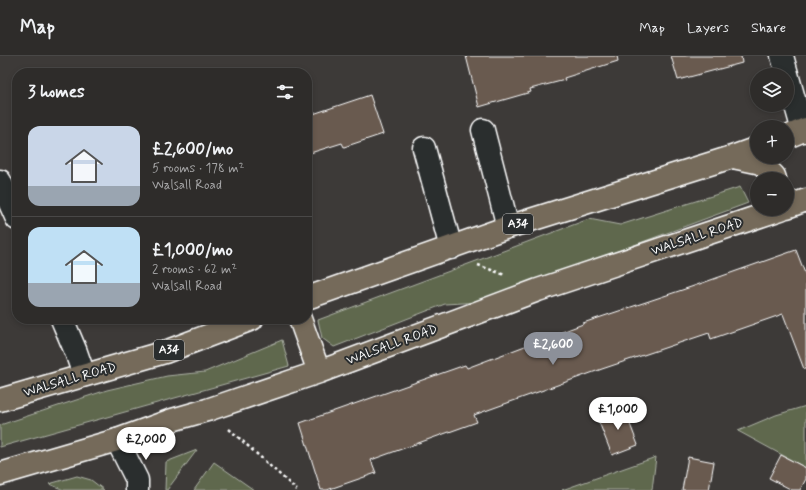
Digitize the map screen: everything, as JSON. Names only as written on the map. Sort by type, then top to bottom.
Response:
[{"type":"highway","name":"A34","points":[[312,296],[508,227],[750,151]]},
{"type":"highway","points":[[732,157],[761,162],[770,172]]},
{"type":"highway","name":"WALSALL ROAD","points":[[794,204],[806,200]]},
{"type":"highway","name":"WALSALL ROAD","points":[[0,474],[117,440],[172,420],[207,410],[319,372],[538,290],[757,216]]},
{"type":"highway","name":"WALSALL ROAD","points":[[0,400],[165,352],[239,324]]},
{"type":"highway","points":[[302,324],[319,372]]},
{"type":"street","points":[[782,56],[799,132]]},
{"type":"street","points":[[483,130],[508,227]]},
{"type":"street","points":[[424,148],[454,246]]},
{"type":"street","points":[[0,181],[12,208]]},
{"type":"street","points":[[64,324],[84,375]]},
{"type":"street","points":[[117,440],[137,480],[137,490]]},
{"type":"path","points":[[454,246],[476,264],[509,276],[538,290]]},
{"type":"path","points":[[207,410],[297,490]]},
{"type":"green space","points":[[740,187],[748,203],[480,302],[445,304],[334,347],[322,338],[318,320],[589,219],[620,225]]},
{"type":"green space","points":[[282,340],[289,366],[0,447],[0,425],[107,390],[167,376],[205,372]]},
{"type":"green space","points":[[806,406],[806,468],[738,431],[776,415]]},
{"type":"green space","points":[[197,450],[167,490],[165,490],[166,462]]},
{"type":"green space","points":[[656,457],[652,490],[562,490]]},
{"type":"green space","points":[[214,462],[254,490],[194,490]]},
{"type":"green space","points":[[77,476],[91,480],[104,490],[64,490],[49,484]]},
{"type":"building","points":[[466,56],[617,56],[618,61],[564,78],[565,80],[530,89],[531,92],[479,107]]},
{"type":"building","points":[[671,56],[741,56],[742,63],[678,80]]},
{"type":"building","points":[[370,95],[383,134],[344,147],[342,143],[312,152],[312,114]]},
{"type":"building","points":[[796,250],[806,276],[806,369],[804,369],[783,314],[711,339],[709,333],[602,369],[474,415],[477,422],[371,460],[376,473],[327,490],[321,490],[300,423],[465,365],[467,368],[583,323]]},
{"type":"building","points":[[623,406],[638,445],[612,455],[597,417]]},
{"type":"building","points":[[781,455],[806,468],[806,479],[800,490],[792,490],[769,478]]},
{"type":"building","points":[[688,457],[714,462],[709,490],[682,490]]}]
